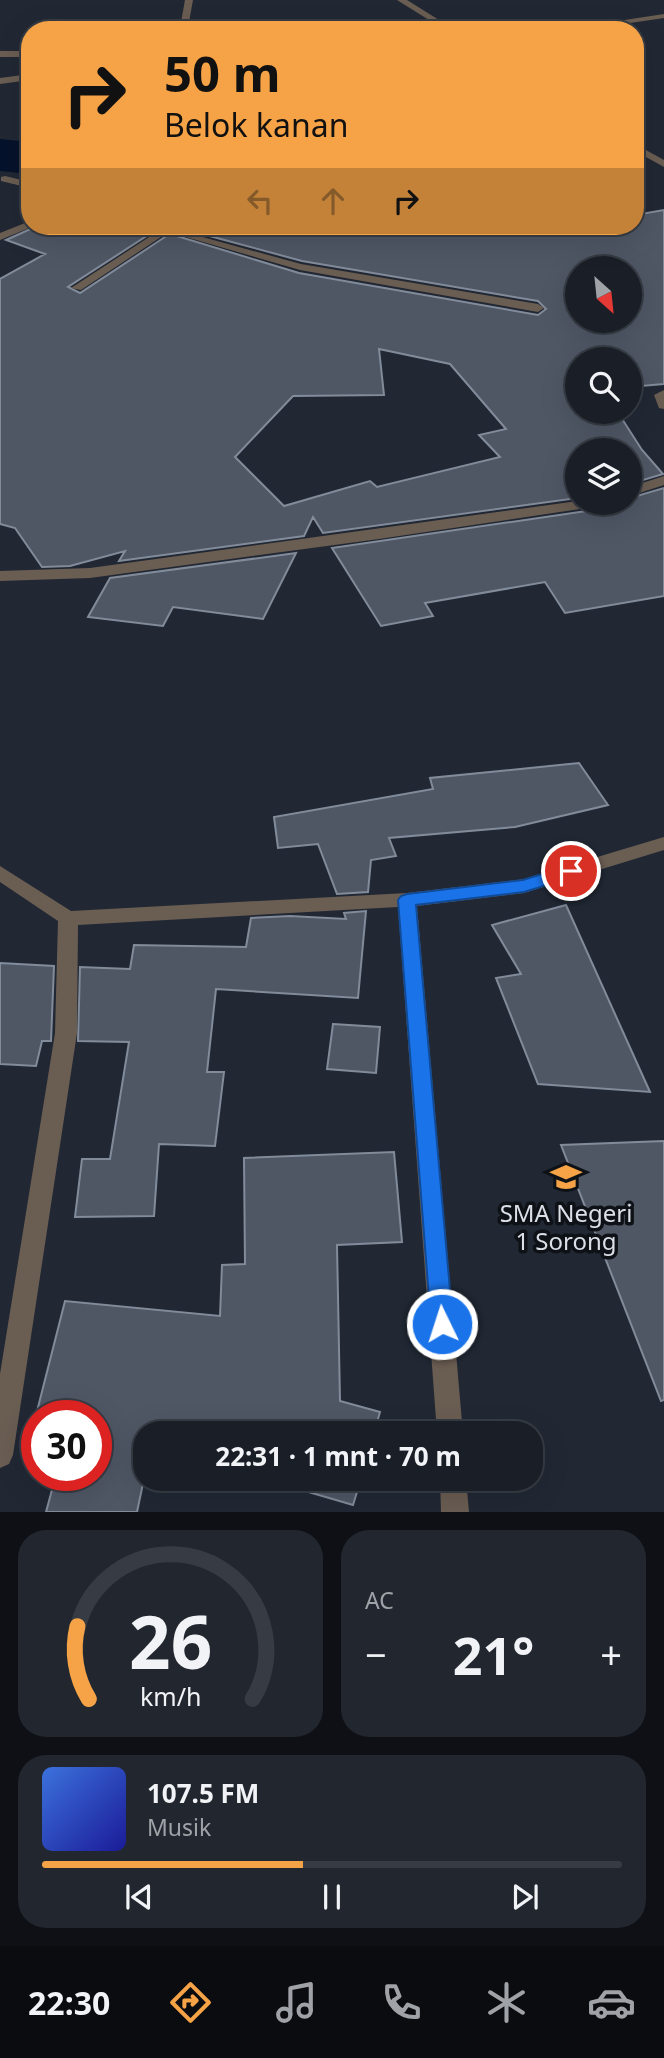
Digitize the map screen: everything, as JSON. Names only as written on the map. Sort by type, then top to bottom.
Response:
[{"type":"street","points":[[185,21],[189,0]]},
{"type":"street","points":[[401,0],[436,21]]},
{"type":"street","points":[[628,21],[664,16]]},
{"type":"street","points":[[0,54],[21,54]]},
{"type":"street","points":[[0,80],[21,78]]},
{"type":"street","points":[[644,152],[664,164]]},
{"type":"street","points":[[5,179],[21,183]]},
{"type":"street","points":[[0,237],[21,228]]},
{"type":"street","points":[[77,288],[152,235]]},
{"type":"street","points":[[185,235],[300,267],[538,308]]},
{"type":"street","points":[[664,394],[660,395],[664,405]]},
{"type":"street","points":[[642,488],[664,480]]},
{"type":"street","points":[[0,576],[90,573],[379,536],[565,507]]},
{"type":"street","points":[[0,873],[68,918],[407,900],[524,886],[664,843]]},
{"type":"street","points":[[407,900],[449,1421]]},
{"type":"street","points":[[0,1455],[66,1032],[68,918]]},
{"type":"street","points":[[454,1491],[455,1512]]},
{"type":"building","points":[[664,210],[664,384],[642,386],[642,347],[565,347],[565,424],[625,424],[634,438],[565,438],[565,500],[323,533],[313,517],[304,536],[119,561],[125,551],[70,566],[42,567],[15,528],[0,524],[0,279],[45,254],[6,240],[21,233],[148,235],[68,287],[80,293],[168,235],[177,235],[299,273],[538,315],[546,309],[538,301],[302,261],[206,235],[644,235],[644,213]],"holes":[[[379,349],[450,364],[506,429],[479,435],[500,457],[377,487],[370,481],[284,506],[235,457],[293,396],[384,395]]]},
{"type":"building","points":[[642,450],[663,474],[642,480]]},
{"type":"building","points":[[664,488],[664,596],[565,613],[545,582],[425,603],[433,616],[381,626],[332,548],[565,514],[642,515],[642,494]]},
{"type":"building","points":[[296,553],[263,619],[173,607],[163,626],[88,617],[110,578]]},
{"type":"building","points":[[579,763],[608,805],[515,827],[389,838],[396,856],[371,860],[368,892],[337,894],[318,844],[278,848],[274,817],[433,789],[430,778]]},
{"type":"building","points":[[566,905],[650,1092],[538,1084],[496,978],[521,974],[492,925]]},
{"type":"building","points":[[366,911],[358,998],[216,989],[207,1072],[224,1072],[215,1146],[159,1144],[154,1216],[75,1217],[82,1159],[110,1159],[129,1042],[78,1041],[80,967],[130,969],[134,945],[246,947],[251,918],[290,916],[346,919],[344,913]]},
{"type":"building","points":[[0,963],[54,966],[51,1041],[42,1041],[36,1066],[0,1064]]},
{"type":"building","points":[[333,1024],[380,1027],[376,1073],[327,1069]]},
{"type":"building","points":[[664,1141],[664,1400],[661,1401],[561,1145]]},
{"type":"building","points":[[394,1152],[402,1242],[337,1245],[340,1401],[380,1412],[377,1421],[133,1421],[133,1491],[141,1491],[137,1512],[46,1512],[52,1491],[112,1491],[112,1400],[40,1400],[65,1301],[220,1316],[222,1265],[245,1264],[244,1158]]},
{"type":"building","points":[[305,1491],[357,1491],[353,1505]]},
{"type":"waterway","points":[[0,155],[21,157]]},
{"type":"place","name":"SMA Negeri 1 Sorong","points":[[566,1177]]},
{"type":"route","points":[[442,1324],[407,900],[524,886],[571,871]]}]
